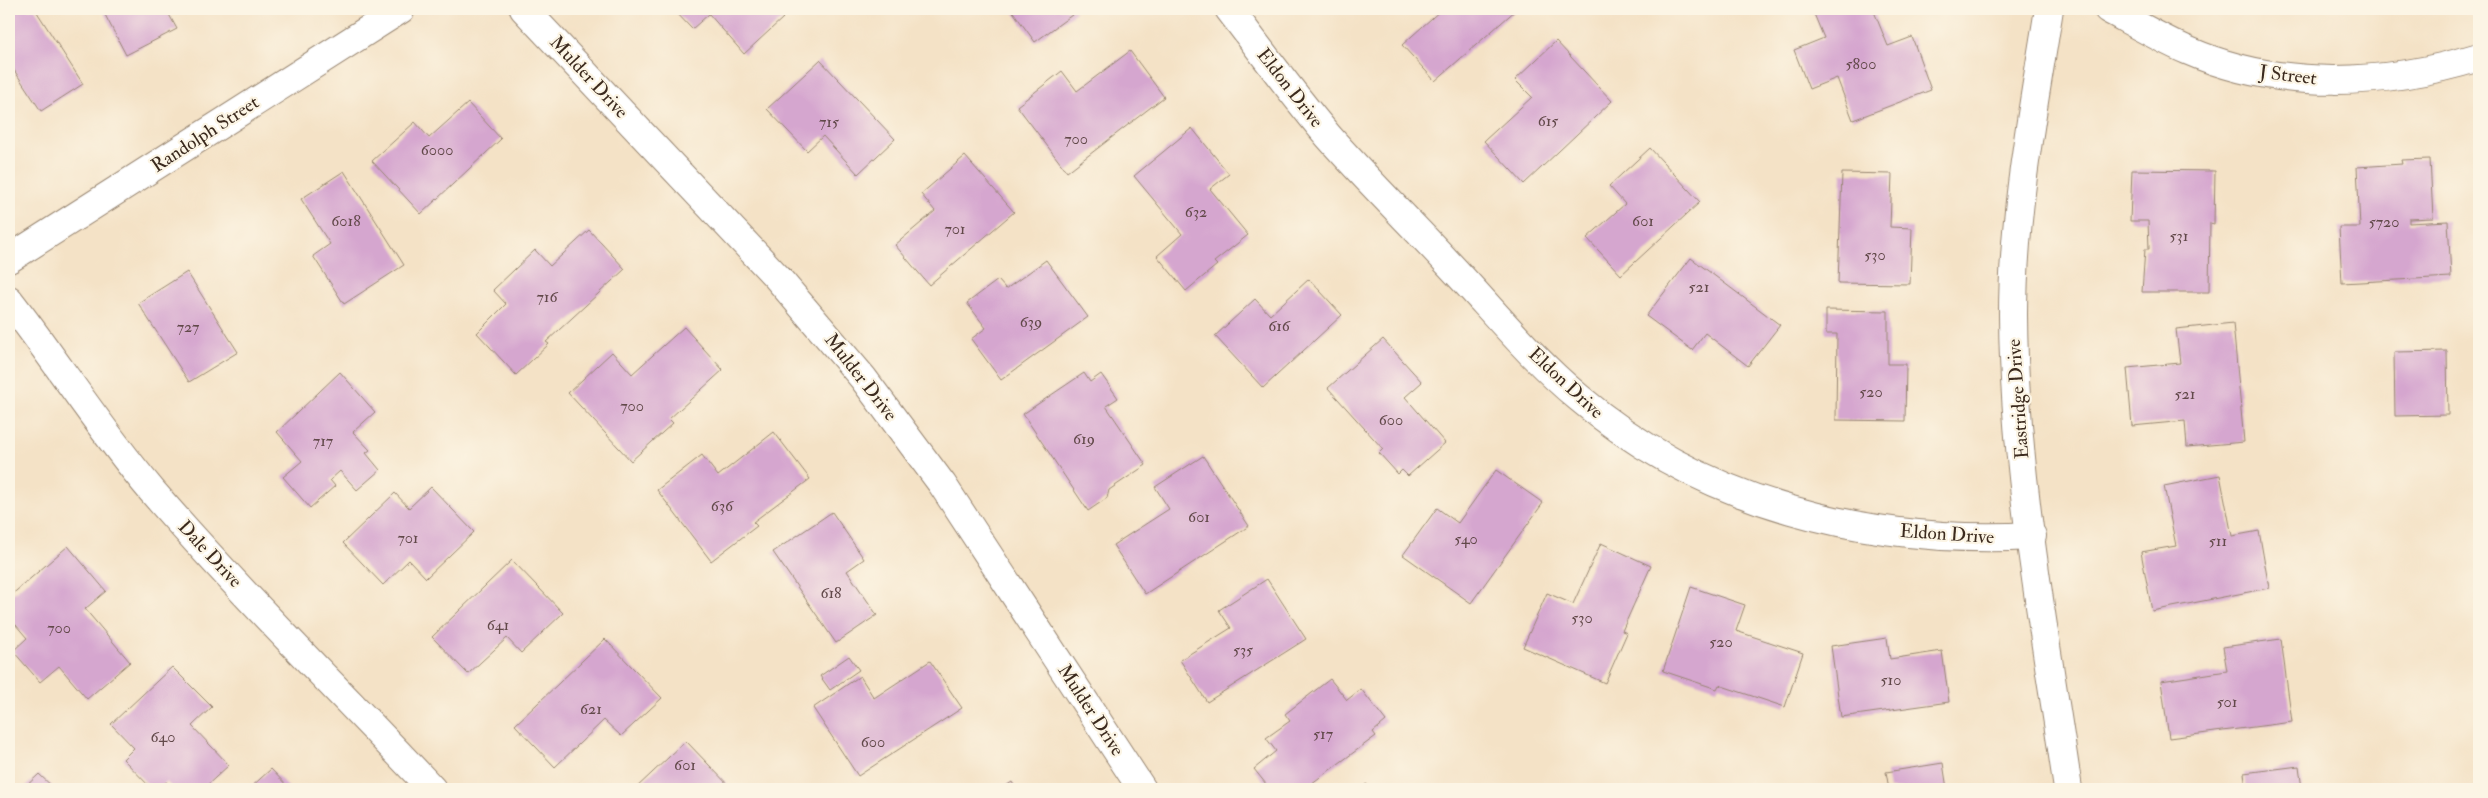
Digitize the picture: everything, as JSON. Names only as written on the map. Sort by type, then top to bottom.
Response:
[{"type":"street","name":"Randolph Street","points":[[9,259],[401,9]]},
{"type":"street","name":"Mulder Drive","points":[[524,9],[776,276],[863,378],[942,484],[1142,789]]},
{"type":"street","name":"Eldon Drive","points":[[1230,9],[1285,84],[1344,153],[1550,372],[1604,418],[1636,441],[1724,487],[1795,512],[1872,528],[1929,535],[1989,538],[2032,536]]},
{"type":"street","name":"Eastridge Drive","points":[[2049,9],[2019,205],[2013,313],[2018,433],[2068,789]]},
{"type":"street","name":"J Street","points":[[2108,9],[2189,51],[2234,66],[2281,76],[2343,81],[2380,79],[2434,70],[2479,57]]},
{"type":"street","name":"Dale Drive","points":[[9,300],[108,437],[152,491],[432,789]]},
{"type":"building","points":[[9,9],[35,9],[83,84],[41,111],[12,67],[9,70]]},
{"type":"building","points":[[102,9],[166,9],[177,29],[126,55]]},
{"type":"building","points":[[673,9],[774,9],[783,18],[744,54],[709,14],[692,29]]},
{"type":"building","points":[[1011,9],[1073,9],[1076,12],[1035,42]]},
{"type":"building","points":[[1442,9],[1517,9],[1435,81],[1402,45]]},
{"type":"building","points":[[1812,9],[1873,9],[1888,46],[1912,37],[1931,90],[1853,120],[1837,78],[1809,89],[1794,50],[1824,38]]},
{"type":"building","points":[[1556,41],[1612,101],[1524,184],[1484,141],[1532,97],[1515,80]]},
{"type":"building","points":[[1130,51],[1164,97],[1067,172],[1017,106],[1062,71],[1077,91]]},
{"type":"building","points":[[820,60],[895,139],[858,174],[823,136],[807,151],[767,109]]},
{"type":"building","points":[[468,103],[501,139],[421,214],[372,161],[415,122],[429,138]]},
{"type":"building","points":[[1192,128],[1229,174],[1210,189],[1248,235],[1214,262],[1217,265],[1186,291],[1157,256],[1182,234],[1134,176]]},
{"type":"building","points":[[1650,148],[1700,202],[1621,275],[1587,238],[1625,204],[1609,186]]},
{"type":"building","points":[[965,156],[1014,212],[929,285],[895,245],[935,211],[921,194]]},
{"type":"building","points":[[2430,159],[2433,218],[2409,219],[2409,223],[2448,221],[2451,277],[2342,283],[2339,227],[2360,227],[2357,167],[2402,164],[2401,160]]},
{"type":"building","points":[[2132,170],[2215,171],[2214,224],[2210,223],[2209,292],[2142,292],[2145,249],[2149,249],[2148,221],[2130,221]]},
{"type":"building","points":[[344,171],[404,265],[344,304],[313,256],[330,244],[301,199]]},
{"type":"building","points":[[1842,173],[1892,174],[1890,227],[1912,228],[1910,284],[1838,283]]},
{"type":"building","points":[[589,230],[625,269],[546,342],[549,344],[516,375],[477,333],[506,304],[493,290],[535,250],[550,266]]},
{"type":"building","points":[[1691,258],[1780,325],[1748,366],[1705,333],[1692,350],[1646,316]]},
{"type":"building","points":[[1046,260],[1088,317],[1001,380],[971,339],[986,328],[967,303],[998,280],[1006,289]]},
{"type":"building","points":[[187,272],[238,352],[189,382],[138,303]]},
{"type":"building","points":[[1309,279],[1342,315],[1263,388],[1215,336],[1255,299],[1270,315]]},
{"type":"building","points":[[1826,310],[1888,311],[1888,364],[1906,364],[1905,421],[1836,420],[1837,334],[1826,334]]},
{"type":"building","points":[[2233,323],[2244,442],[2187,447],[2185,421],[2132,426],[2127,368],[2180,363],[2176,329]]},
{"type":"building","points":[[684,327],[723,370],[669,419],[673,423],[631,461],[568,393],[612,352],[632,374]]},
{"type":"building","points":[[1383,339],[1422,382],[1405,397],[1445,443],[1408,476],[1402,470],[1398,474],[1379,453],[1383,449],[1328,388]]},
{"type":"building","points":[[2447,351],[2448,415],[2395,416],[2394,352]]},
{"type":"building","points":[[340,372],[375,412],[353,432],[370,450],[366,453],[380,470],[357,490],[340,471],[330,480],[335,486],[310,508],[283,477],[302,461],[277,432]]},
{"type":"building","points":[[1084,373],[1090,382],[1101,374],[1118,398],[1106,406],[1146,465],[1109,490],[1107,498],[1088,511],[1023,414]]},
{"type":"building","points":[[774,432],[810,479],[753,522],[757,526],[711,561],[657,490],[702,455],[718,476]]},
{"type":"building","points":[[1203,456],[1249,526],[1145,594],[1113,545],[1169,509],[1155,487]]},
{"type":"building","points":[[1496,470],[1543,503],[1471,603],[1403,555],[1437,508],[1458,523]]},
{"type":"building","points":[[2220,475],[2232,536],[2259,531],[2269,588],[2152,611],[2141,552],[2176,546],[2164,486]]},
{"type":"building","points":[[431,487],[474,532],[426,578],[409,560],[383,585],[343,543],[395,493],[409,508]]},
{"type":"building","points":[[832,512],[864,559],[847,571],[877,615],[836,643],[773,552]]},
{"type":"building","points":[[1601,543],[1651,566],[1622,631],[1627,633],[1605,683],[1523,647],[1547,593],[1573,604]]},
{"type":"building","points":[[68,546],[106,591],[85,609],[130,662],[87,699],[59,666],[40,682],[13,651],[27,638],[9,617],[9,597]]},
{"type":"building","points":[[512,560],[563,613],[521,653],[507,638],[468,674],[432,637]]},
{"type":"building","points":[[1267,579],[1306,639],[1207,702],[1180,660],[1231,628],[1219,610]]},
{"type":"building","points":[[1691,587],[1745,605],[1736,631],[1803,653],[1785,707],[1719,685],[1717,689],[1663,671]]},
{"type":"building","points":[[1887,638],[1890,659],[1942,651],[1949,702],[1841,717],[1831,646]]},
{"type":"building","points":[[605,639],[662,698],[621,736],[604,720],[555,767],[515,725]]},
{"type":"building","points":[[2281,639],[2292,722],[2169,738],[2161,681],[2227,671],[2223,647]]},
{"type":"building","points":[[849,656],[859,670],[830,690],[820,676]]},
{"type":"building","points":[[930,661],[962,708],[858,776],[813,708],[860,676],[874,698]]},
{"type":"building","points":[[172,667],[212,707],[192,726],[229,765],[203,789],[174,789],[166,782],[159,789],[152,789],[123,759],[134,748],[111,724]]},
{"type":"building","points":[[1330,679],[1347,700],[1361,689],[1386,721],[1373,732],[1376,736],[1304,789],[1270,789],[1254,769],[1276,751],[1266,738],[1290,721],[1285,714]]},
{"type":"building","points":[[686,741],[732,789],[635,789]]},
{"type":"building","points":[[1943,763],[1947,789],[1889,789],[1886,772]]},
{"type":"building","points":[[2299,766],[2302,789],[2246,789],[2244,773]]},
{"type":"building","points":[[271,769],[290,789],[249,789]]},
{"type":"building","points":[[39,774],[55,789],[23,789]]},
{"type":"building","points":[[1012,782],[1016,789],[1001,789]]},
{"type":"building","points":[[1366,784],[1373,789],[1361,789]]}]
